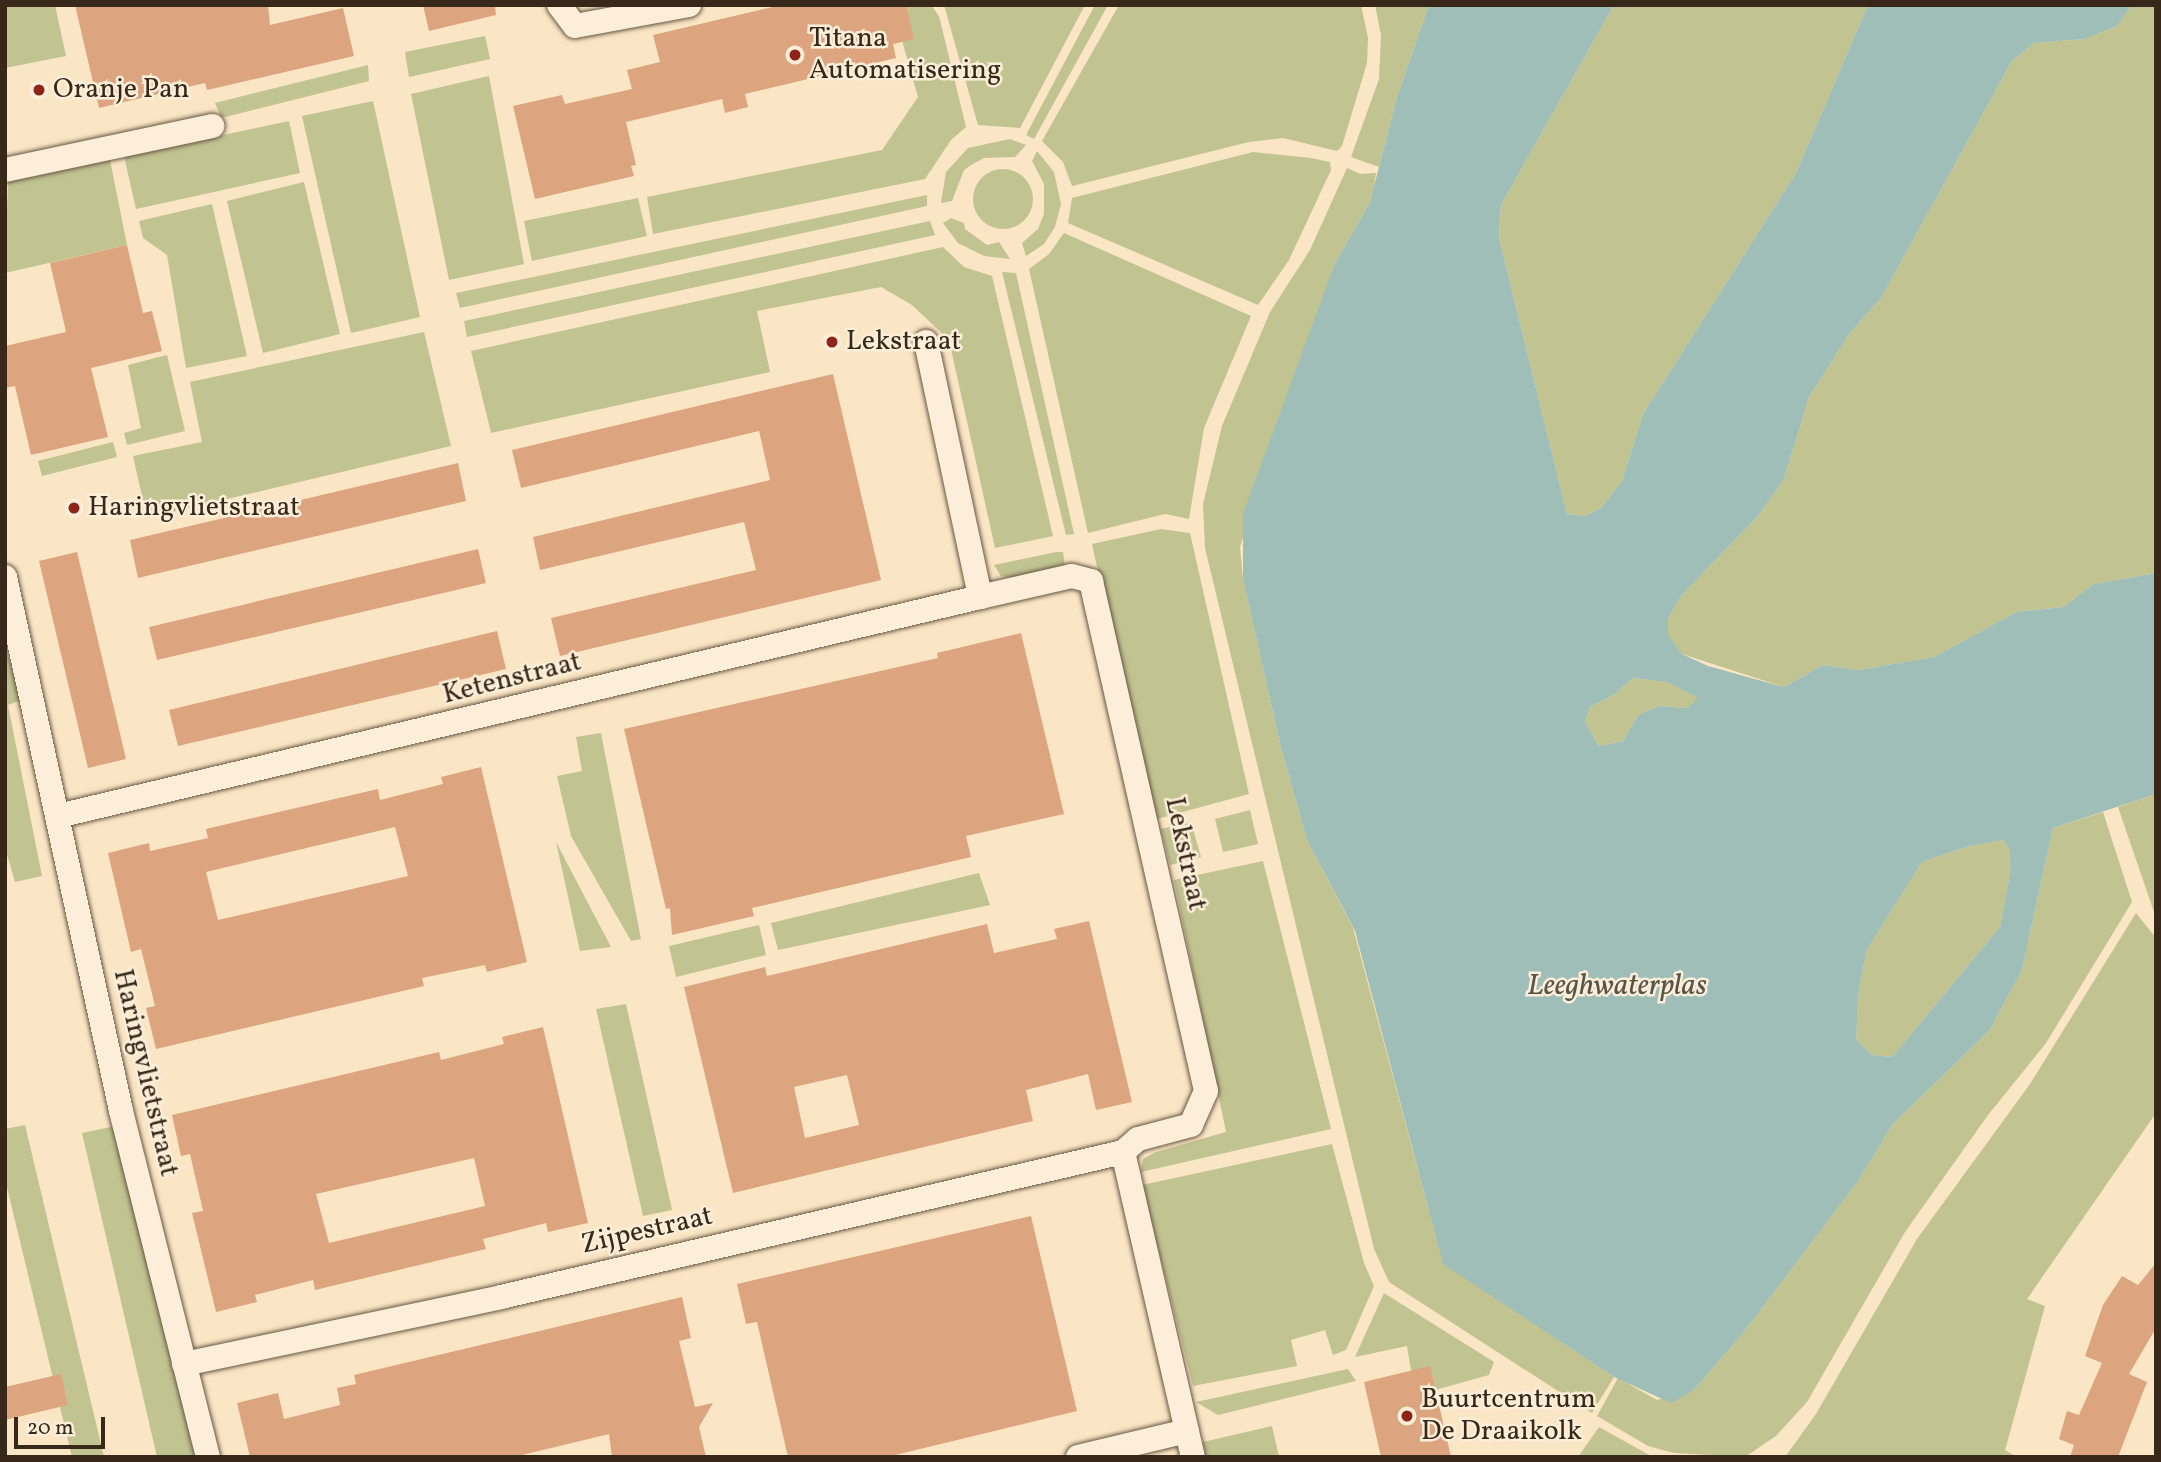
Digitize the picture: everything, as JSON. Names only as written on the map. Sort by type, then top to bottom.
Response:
[{"type":"street","points":[[559,5],[575,26],[688,5]]},
{"type":"street","points":[[7,163],[212,126]]},
{"type":"street","points":[[926,342],[980,597]]},
{"type":"street","name":"Lekstraat","points":[[980,597],[1072,576],[1091,581],[1206,1091],[1191,1125],[1138,1139],[1122,1152]]},
{"type":"street","name":"Haringvlietstraat","points":[[5,577],[121,1111],[208,1457]]},
{"type":"street","name":"Ketenstraat","points":[[58,816],[980,597]]},
{"type":"street","points":[[1122,1152],[1193,1457]]},
{"type":"street","name":"Zijpestraat","points":[[184,1364],[501,1297],[1122,1152]]},
{"type":"street","points":[[1079,1457],[1187,1431]]},
{"type":"green space","points":[[5,5],[55,5],[66,56],[5,68]]},
{"type":"green space","points":[[892,5],[931,5],[939,16],[966,127],[951,140],[925,179],[653,234],[647,197],[882,150],[918,97]]},
{"type":"green space","points":[[944,5],[1085,5],[1020,128],[978,125]]},
{"type":"green space","points":[[1095,5],[1108,5],[1034,139],[1026,135]]},
{"type":"green space","points":[[1119,5],[1361,5],[1368,38],[1367,63],[1342,146],[1337,151],[1283,138],[1249,142],[1072,186],[1063,162],[1042,141]]},
{"type":"green space","points":[[1375,5],[1429,5],[1397,97],[1379,167],[1351,157],[1379,79],[1381,35]]},
{"type":"green space","points":[[1614,5],[1868,5],[1796,173],[1643,414],[1622,481],[1601,508],[1584,516],[1567,514],[1499,238],[1501,205]]},
{"type":"green space","points":[[2132,5],[2156,5],[2156,573],[2094,584],[2063,607],[2016,612],[1934,657],[1858,670],[1823,665],[1784,687],[1682,654],[1668,636],[1668,619],[1681,596],[1758,516],[1784,479],[1809,397],[1850,333],[1881,298],[2012,61],[2034,43],[2085,39],[2117,26]]},
{"type":"green space","points":[[485,36],[490,59],[409,77],[405,52]]},
{"type":"green space","points":[[368,65],[369,81],[221,118],[215,103]]},
{"type":"green space","points":[[489,76],[524,264],[449,280],[411,94]]},
{"type":"green space","points":[[373,101],[420,317],[351,333],[302,116]]},
{"type":"green space","points":[[289,121],[300,173],[136,209],[124,156]]},
{"type":"green space","points":[[1010,139],[1026,145],[1015,157],[984,158],[971,165],[964,170],[952,201],[941,203],[946,172],[968,148]]},
{"type":"green space","points":[[1037,151],[1054,172],[1061,204],[1055,227],[1044,244],[1026,256],[1022,243],[1038,229],[1044,214],[1044,184],[1032,161]]},
{"type":"green space","points":[[1253,152],[1330,162],[1331,170],[1289,260],[1258,305],[1068,223],[1072,198]]},
{"type":"green space","points":[[110,160],[127,245],[5,273],[8,182]]},
{"type":"green space","points":[[1347,168],[1360,174],[1376,173],[1374,187],[1370,202],[1335,263],[1240,547],[1243,579],[1281,748],[1307,840],[1353,928],[1443,1263],[1614,1377],[1592,1413],[1389,1282],[1374,1249],[1205,548],[1203,504],[1222,426],[1270,312],[1310,250]]},
{"type":"green space","points":[[1003,169],[1024,178],[1033,199],[1024,220],[1003,229],[982,220],[973,199],[982,178]]},
{"type":"green space","points":[[304,182],[340,334],[263,353],[227,201]]},
{"type":"green space","points":[[927,195],[927,206],[460,308],[456,293]]},
{"type":"green space","points":[[638,198],[647,236],[532,261],[524,221]]},
{"type":"green space","points":[[212,204],[247,356],[186,368],[167,255],[143,238],[139,221]]},
{"type":"green space","points":[[951,218],[964,223],[965,229],[987,245],[999,242],[1010,259],[984,256],[958,243],[943,223]]},
{"type":"green space","points":[[930,221],[935,235],[467,337],[464,321]]},
{"type":"green space","points":[[1064,233],[1251,316],[1204,428],[1189,519],[1165,514],[1088,533],[1029,269],[1049,254]]},
{"type":"green space","points":[[943,247],[964,267],[992,276],[1053,536],[995,548],[949,340],[912,305],[881,287],[757,311],[770,372],[491,433],[471,351]]},
{"type":"green space","points":[[1002,272],[1016,273],[1074,534],[1066,535]]},
{"type":"green space","points":[[424,332],[451,446],[147,518],[133,456],[202,442],[190,382]]},
{"type":"green space","points":[[167,355],[185,431],[127,445],[124,433],[141,428],[128,365]]},
{"type":"green space","points":[[113,442],[117,457],[42,476],[38,461]]},
{"type":"green space","points":[[1161,529],[1190,533],[1249,794],[1153,820],[1092,544]]},
{"type":"green space","points":[[1063,552],[1065,567],[1012,578],[1001,576],[994,565]]},
{"type":"green space","points":[[5,645],[21,700],[8,705],[42,876],[15,882],[5,848]]},
{"type":"green space","points":[[1633,678],[1667,682],[1699,698],[1687,708],[1659,706],[1638,715],[1623,741],[1599,746],[1585,722],[1590,707],[1615,694]]},
{"type":"green space","points":[[601,733],[641,939],[631,941],[571,836],[557,776],[582,771],[576,737]]},
{"type":"green space","points":[[2156,794],[2156,918],[2118,807]]},
{"type":"green space","points":[[1250,810],[1258,844],[1223,852],[1215,819]]},
{"type":"green space","points":[[2103,812],[2132,902],[2046,1043],[1988,1115],[1905,1232],[1807,1402],[1776,1436],[1745,1457],[1674,1453],[1648,1446],[1597,1416],[1618,1378],[1657,1400],[1694,1390],[1744,1332],[1858,1181],[1893,1124],[1990,1030],[2022,970],[2053,828]]},
{"type":"green space","points":[[1191,822],[1201,857],[1170,865],[1161,829]]},
{"type":"green space","points":[[2004,840],[2010,852],[2009,879],[2000,927],[1892,1057],[1872,1055],[1856,1039],[1859,988],[1867,950],[1922,862],[1966,847]]},
{"type":"green space","points":[[556,842],[611,947],[580,951]]},
{"type":"green space","points":[[1263,861],[1331,1129],[1141,1172],[1143,1159],[1156,1152],[1226,1132],[1174,880]]},
{"type":"green space","points":[[979,873],[990,905],[778,950],[771,923]]},
{"type":"green space","points":[[2136,913],[2156,938],[2156,1113],[2027,1299],[2045,1306],[2005,1450],[2017,1457],[1785,1457],[1816,1414],[1917,1239],[2030,1084]]},
{"type":"green space","points":[[759,925],[766,955],[676,977],[669,946]]},
{"type":"green space","points":[[626,1004],[672,1210],[643,1216],[596,1009]]},
{"type":"green space","points":[[130,1123],[209,1457],[157,1457],[82,1133]]},
{"type":"green space","points":[[25,1125],[104,1457],[72,1457],[5,1179],[5,1129]]},
{"type":"green space","points":[[1332,1144],[1364,1263],[1374,1286],[1346,1350],[1333,1355],[1325,1330],[1291,1340],[1297,1366],[1193,1386],[1142,1185]]},
{"type":"green space","points":[[1384,1293],[1494,1362],[1489,1375],[1435,1390],[1411,1371],[1407,1346],[1355,1357]]},
{"type":"green space","points":[[1348,1369],[1356,1381],[1218,1415],[1196,1402]]},
{"type":"green space","points":[[1272,1426],[1279,1457],[1206,1457],[1203,1442]]},
{"type":"green space","points":[[1599,1427],[1651,1456],[1652,1457],[1578,1457]]},
{"type":"water","name":"Leeghwaterplas","points":[[1429,5],[1614,5],[1501,205],[1499,238],[1567,514],[1584,516],[1601,508],[1622,481],[1643,414],[1796,173],[1868,5],[2132,5],[2117,26],[2085,39],[2034,43],[2012,61],[1881,298],[1850,333],[1809,397],[1784,479],[1758,516],[1681,596],[1668,619],[1668,635],[1682,654],[1708,666],[1784,687],[1823,665],[1858,670],[1934,657],[2016,612],[2063,607],[2094,584],[2156,573],[2156,794],[2053,828],[2022,970],[1990,1030],[1893,1124],[1858,1181],[1744,1332],[1694,1390],[1671,1403],[1614,1377],[1443,1264],[1355,931],[1307,840],[1281,748],[1243,579],[1243,514],[1335,263],[1370,202],[1397,97]],"holes":[[[1633,678],[1667,682],[1698,698],[1687,708],[1659,706],[1638,715],[1623,741],[1599,746],[1585,722],[1590,707],[1615,694]],[[2004,840],[2010,852],[2009,879],[2000,927],[1892,1057],[1872,1055],[1856,1039],[1859,988],[1867,950],[1922,862],[1966,847]]]},
{"type":"building","points":[[75,5],[268,5],[270,25],[343,8],[354,56],[207,90],[205,83],[99,108]]},
{"type":"building","points":[[423,5],[495,5],[496,15],[429,31]]},
{"type":"building","points":[[781,5],[906,5],[914,39],[893,44],[896,58],[745,94],[748,107],[725,113],[722,99],[626,122],[636,165],[631,166],[634,176],[535,199],[513,106],[562,95],[565,104],[632,89],[627,70],[660,62],[653,35]]},
{"type":"building","points":[[127,245],[143,313],[152,311],[162,351],[91,368],[108,437],[31,455],[15,386],[5,388],[5,346],[66,332],[50,263]]},
{"type":"building","points":[[833,374],[881,580],[560,656],[551,618],[756,570],[744,522],[540,570],[533,537],[770,480],[759,431],[521,488],[512,450]]},
{"type":"building","points":[[458,463],[466,501],[138,578],[130,540]]},
{"type":"building","points":[[478,549],[486,583],[157,660],[149,627]]},
{"type":"building","points":[[77,552],[126,759],[88,768],[39,561]]},
{"type":"building","points":[[497,631],[506,669],[178,746],[169,710]]},
{"type":"building","points":[[1021,633],[1064,814],[966,836],[971,857],[752,908],[754,916],[672,935],[670,908],[666,909],[624,729],[938,658],[937,653]]},
{"type":"building","points":[[481,767],[527,962],[487,972],[485,965],[422,978],[424,986],[156,1049],[146,1008],[155,1006],[141,949],[131,952],[108,853],[149,843],[150,851],[208,838],[206,829],[378,789],[380,800],[443,784],[441,777]],"holes":[[[395,827],[408,876],[218,920],[206,872]]]},
{"type":"building","points":[[1089,921],[1132,1102],[1096,1110],[1088,1074],[1026,1090],[1033,1121],[733,1193],[684,987],[765,967],[767,976],[987,924],[994,953],[1057,939],[1054,929]],"holes":[[[847,1075],[859,1125],[805,1138],[794,1087]]]},
{"type":"building","points":[[543,1027],[588,1223],[548,1232],[546,1223],[483,1239],[486,1249],[315,1290],[313,1280],[255,1295],[257,1302],[216,1312],[192,1213],[203,1211],[190,1154],[181,1156],[172,1115],[439,1052],[441,1060],[504,1044],[502,1037]],"holes":[[[474,1158],[485,1206],[329,1243],[316,1194]]]},
{"type":"building","points":[[1031,1216],[1077,1411],[887,1457],[788,1457],[757,1322],[746,1324],[737,1284]]},
{"type":"building","points":[[2156,1263],[2156,1328],[2129,1374],[2147,1382],[2118,1457],[2070,1457],[2074,1445],[2059,1439],[2067,1411],[2079,1415],[2102,1363],[2085,1356],[2103,1305],[2122,1276],[2138,1285]]},
{"type":"building","points":[[682,1297],[691,1338],[679,1341],[695,1407],[713,1403],[699,1427],[706,1457],[612,1457],[609,1434],[514,1457],[250,1457],[237,1403],[278,1393],[284,1419],[340,1405],[337,1388],[356,1384],[354,1375]]},
{"type":"building","name":"Buurtcentrum De Draaikolk","points":[[1430,1366],[1451,1457],[1381,1457],[1364,1382]]},
{"type":"building","points":[[61,1374],[68,1405],[5,1420],[5,1387]]},
{"type":"place","name":"Titana Automatisering","points":[[795,55]]},
{"type":"place","name":"Oranje Pan","points":[[39,90]]},
{"type":"place","name":"Lekstraat","points":[[832,342]]},
{"type":"place","name":"Haringvlietstraat","points":[[74,508]]},
{"type":"place","name":"Buurtcentrum De Draaikolk","points":[[1407,1416]]}]
